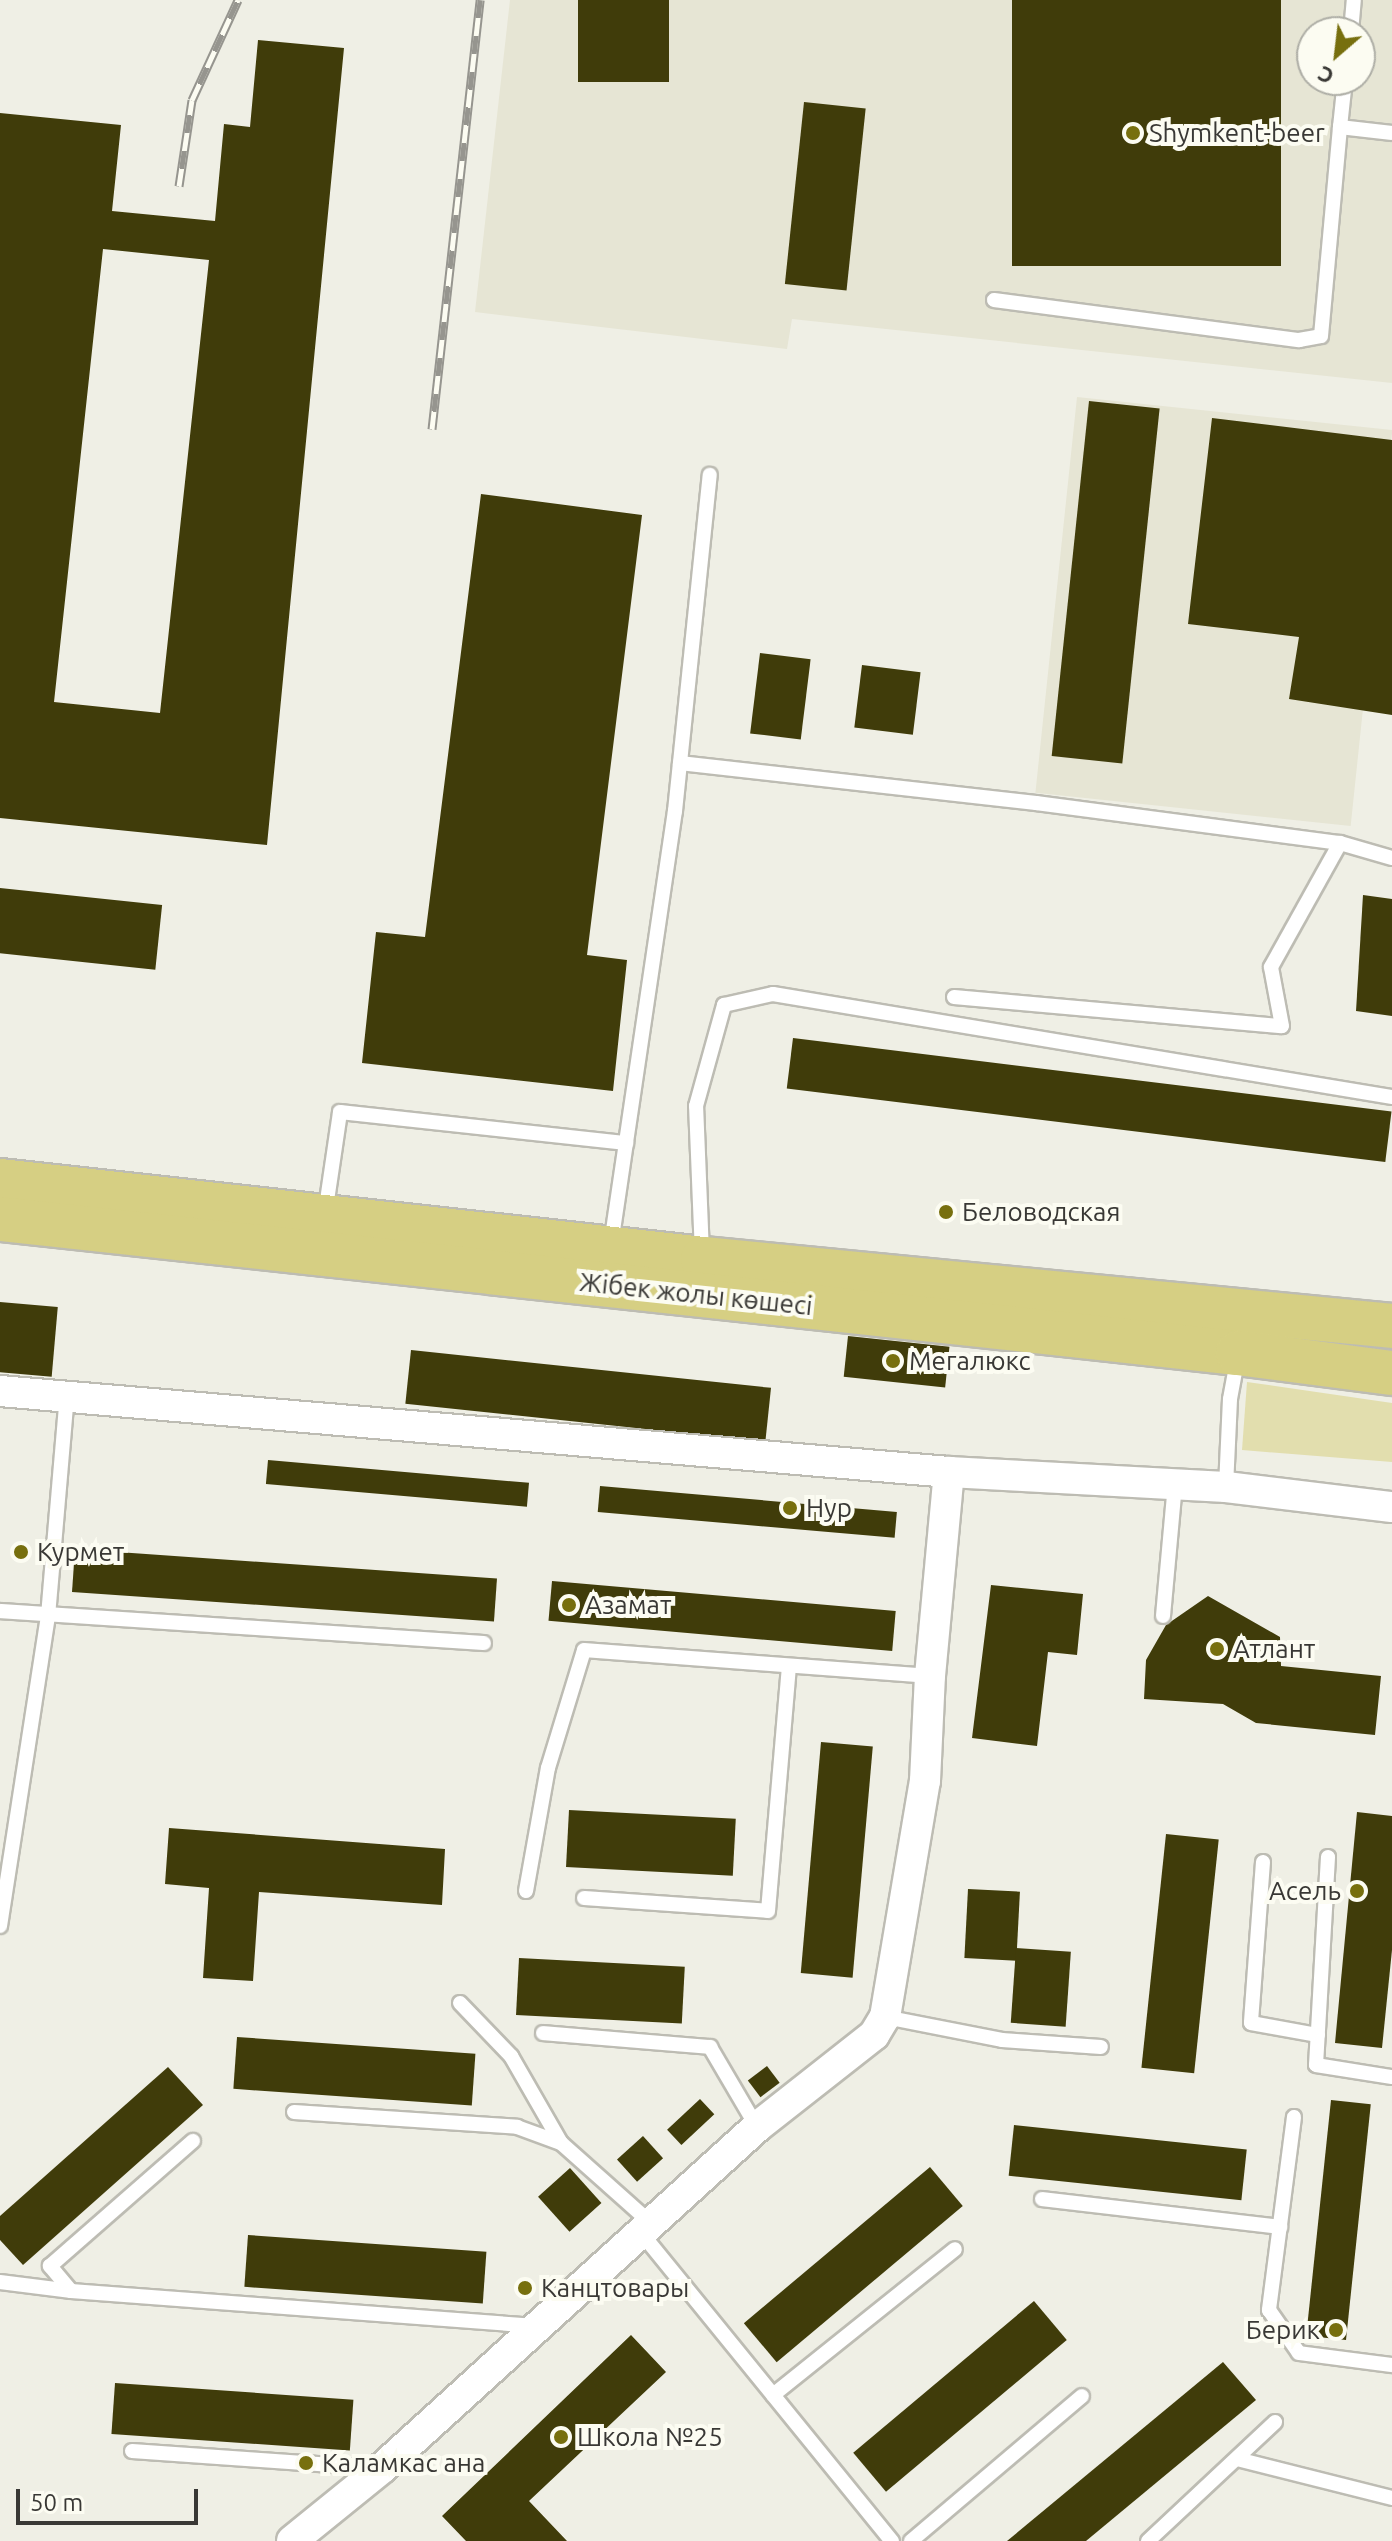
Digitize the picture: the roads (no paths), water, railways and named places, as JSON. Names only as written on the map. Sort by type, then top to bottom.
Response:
[{"type":"main road","name":"Жібек жолы көшесі","points":[[0,1181],[703,1259],[1392,1326]]},
{"type":"main road","name":"Жібек жолы көшесі","points":[[0,1219],[1238,1353],[1392,1373]]},
{"type":"street","points":[[0,1391],[949,1472],[1226,1487],[1392,1507]]},
{"type":"street","points":[[292,2541],[382,2468],[757,2127],[874,2035],[885,2017],[925,1781],[930,1676],[949,1472]]},
{"type":"lane","points":[[994,300],[1299,340],[1321,336],[1343,96]]},
{"type":"lane","points":[[1340,127],[1392,133]]},
{"type":"lane","points":[[610,1249],[680,763],[710,475]]},
{"type":"lane","points":[[680,763],[1036,803],[1340,843],[1392,858]]},
{"type":"lane","points":[[954,997],[1282,1026],[1271,967],[1340,843]]},
{"type":"lane","points":[[703,1259],[696,1106],[724,1005],[773,994],[1392,1097]]},
{"type":"lane","points":[[324,1217],[340,1112],[626,1143]]},
{"type":"lane","points":[[1226,1487],[1230,1399],[1238,1353]]},
{"type":"lane","points":[[0,1926],[48,1616],[67,1395]]},
{"type":"lane","points":[[1163,1616],[1175,1484]]},
{"type":"lane","points":[[0,1611],[484,1643]]},
{"type":"lane","points":[[526,1891],[548,1768],[584,1650],[789,1668],[930,1676]]},
{"type":"lane","points":[[584,1898],[768,1911],[789,1668]]},
{"type":"lane","points":[[1328,1857],[1316,2065],[1392,2077]]},
{"type":"lane","points":[[1263,1862],[1251,2023],[1318,2035]]},
{"type":"lane","points":[[460,2003],[511,2056],[561,2143],[647,2229],[773,2395],[892,2541]]},
{"type":"lane","points":[[885,2017],[1002,2040],[1101,2047]]},
{"type":"lane","points":[[543,2033],[710,2047],[757,2127]]},
{"type":"lane","points":[[294,2112],[517,2127],[561,2143]]},
{"type":"lane","points":[[1294,2117],[1269,2310],[1299,2353],[1392,2365]]},
{"type":"lane","points":[[71,2291],[50,2266],[193,2141]]},
{"type":"lane","points":[[1042,2199],[1280,2227]]},
{"type":"lane","points":[[773,2395],[955,2249]]},
{"type":"lane","points":[[0,2282],[71,2291],[537,2327]]},
{"type":"lane","points":[[911,2541],[1082,2396]]},
{"type":"lane","points":[[1148,2541],[1275,2422]]},
{"type":"lane","points":[[132,2451],[382,2468]]},
{"type":"lane","points":[[1237,2459],[1392,2498]]},
{"type":"railway","points":[[179,186],[192,100],[238,0]]},
{"type":"railway","points":[[432,429],[480,0]]},
{"type":"place","name":"Shymkent-beer","points":[[1133,133]]},
{"type":"place","name":"Беловодская","points":[[946,1212]]},
{"type":"place","name":"Мегалюкс","points":[[893,1361]]},
{"type":"place","name":"Нур","points":[[790,1508]]},
{"type":"place","name":"Курмет","points":[[21,1552]]},
{"type":"place","name":"Азамат","points":[[569,1605]]},
{"type":"place","name":"Атлант","points":[[1217,1649]]},
{"type":"place","name":"Асель","points":[[1357,1891]]},
{"type":"place","name":"Канцтовары","points":[[525,2288]]},
{"type":"place","name":"Берик","points":[[1336,2330]]},
{"type":"place","name":"Школа №25","points":[[561,2437]]},
{"type":"place","name":"Каламкас ана","points":[[306,2463]]}]
